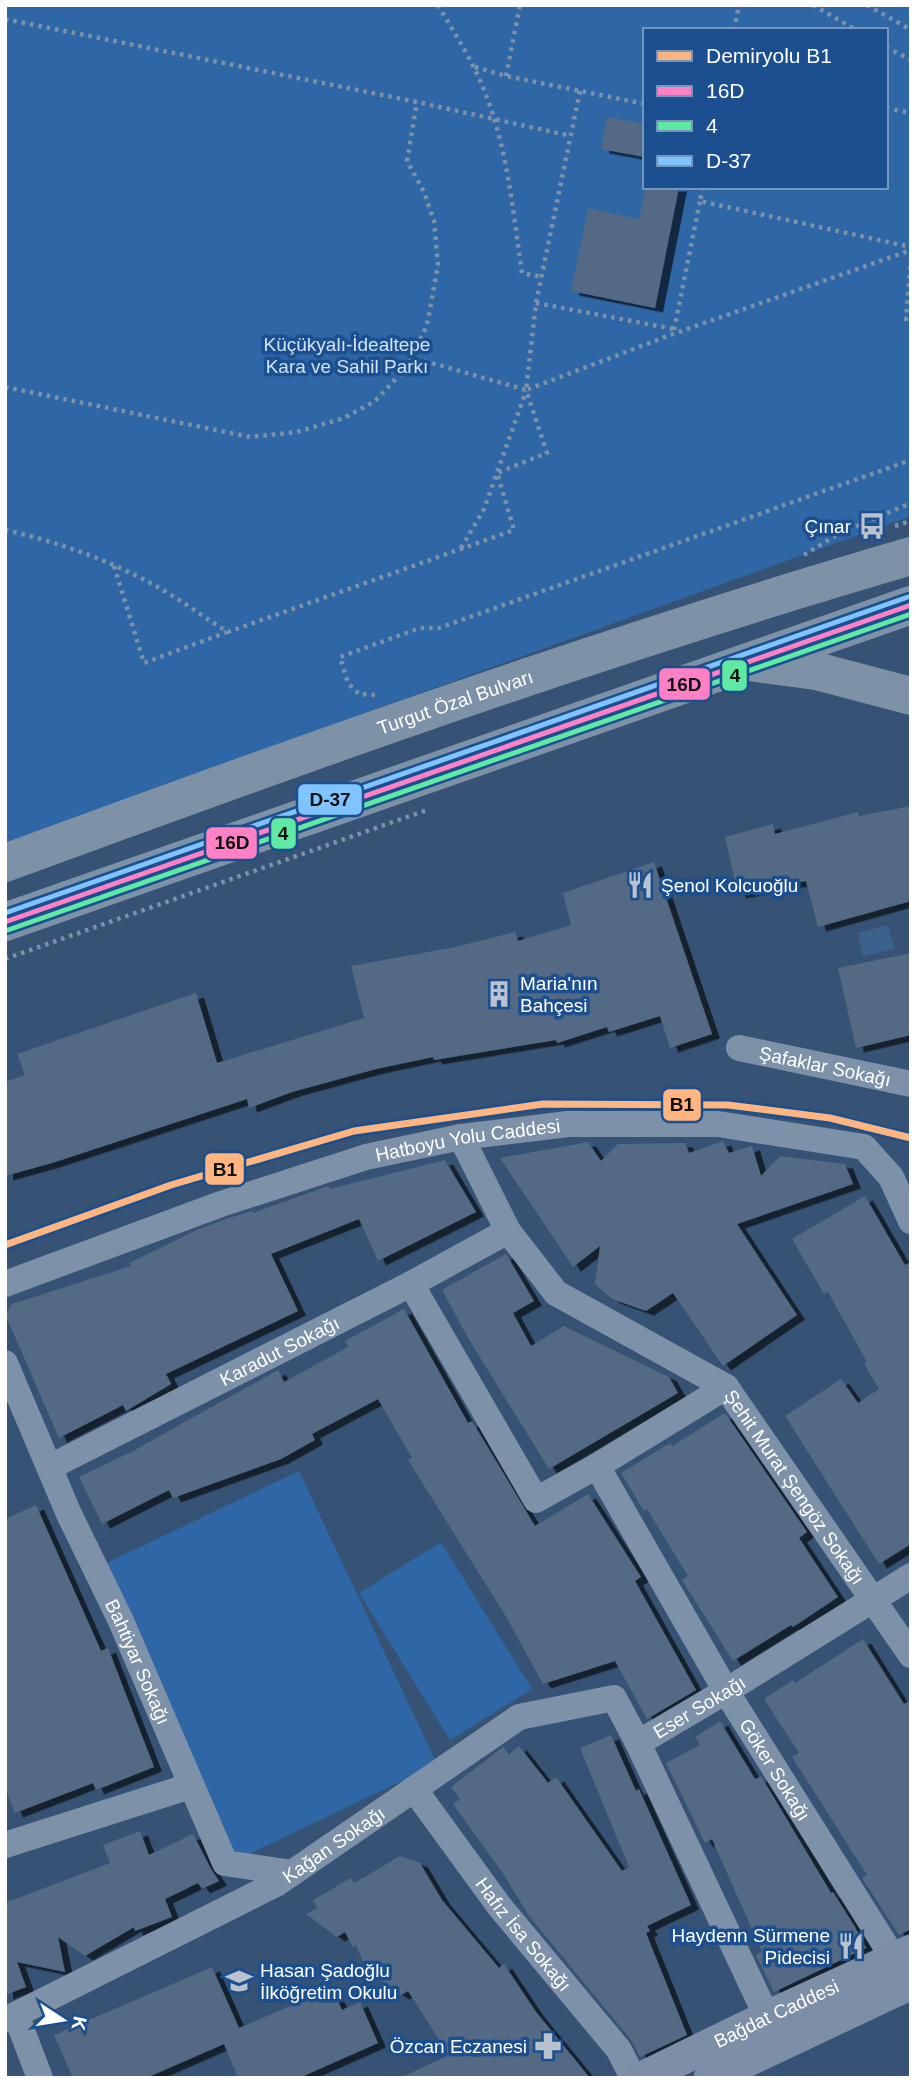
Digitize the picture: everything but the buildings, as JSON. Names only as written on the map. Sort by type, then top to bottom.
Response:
[{"type":"highway","name":"Turgut Özal Bulvarı","points":[[5,863],[375,730],[757,601],[911,556]]},
{"type":"highway","points":[[5,922],[910,606],[899,589],[886,577],[862,570]]},
{"type":"highway","points":[[747,662],[817,671],[911,696]]},
{"type":"main road","name":"Bağdat Caddesi","points":[[642,2078],[768,2017],[905,1964]]},
{"type":"main road","name":"Bağdat Caddesi","points":[[710,2078],[905,1964]]},
{"type":"street","name":"Şafaklar Sokağı","points":[[739,1048],[911,1084]]},
{"type":"street","name":"Hatboyu Yolu Caddesi","points":[[5,1284],[234,1199],[366,1157],[461,1137],[568,1124],[718,1124],[864,1147],[891,1177],[911,1220]]},
{"type":"street","name":"Şehit Murat Şengöz Sokağı","points":[[461,1137],[508,1231],[556,1293],[726,1387],[911,1655]]},
{"type":"street","name":"Karadut Sokağı","points":[[50,1466],[411,1284],[508,1231]]},
{"type":"street","points":[[411,1284],[536,1500],[726,1387]]},
{"type":"street","name":"Bahtiyar Sokağı","points":[[5,1363],[68,1514],[121,1621],[225,1863],[292,1873]]},
{"type":"street","name":"Göker Sokağı","points":[[597,1466],[726,1691],[905,1964]]},
{"type":"street","name":"Eser Sokağı","points":[[768,2017],[638,1743],[911,1576]]},
{"type":"street","name":"Kağan Sokağı","points":[[10,2018],[276,1884],[519,1717],[614,1698],[638,1743]]},
{"type":"street","points":[[5,1844],[190,1786]]},
{"type":"street","name":"Hafız İsa Sokağı","points":[[414,1789],[500,1907],[619,2050],[633,2078]]},
{"type":"street","points":[[10,2018],[40,2078]]},
{"type":"path","points":[[438,5],[474,66],[494,121],[507,174],[522,273],[542,278]]},
{"type":"path","points":[[506,76],[520,5]]},
{"type":"path","points":[[734,28],[739,5]]},
{"type":"path","points":[[813,5],[853,28]]},
{"type":"path","points":[[867,5],[911,30]]},
{"type":"path","points":[[5,19],[417,102],[571,136]]},
{"type":"path","points":[[888,48],[911,61]]},
{"type":"path","points":[[474,66],[506,76],[643,104]]},
{"type":"path","points":[[461,549],[484,509],[526,390],[536,303],[580,91]]},
{"type":"path","points":[[5,387],[250,436],[297,432],[344,418],[375,401],[407,367],[427,325],[438,265],[435,221],[424,192],[407,161],[417,102]]},
{"type":"path","points":[[888,108],[911,113]]},
{"type":"path","points":[[674,332],[703,189]]},
{"type":"path","points":[[700,201],[911,248]]},
{"type":"path","points":[[411,357],[526,390],[674,332],[911,248]]},
{"type":"path","points":[[911,258],[906,319],[911,317]]},
{"type":"path","points":[[536,303],[674,332]]},
{"type":"path","points":[[497,473],[547,453],[526,390]]},
{"type":"path","points":[[382,694],[371,697],[359,694],[348,683],[340,657],[420,628],[439,628],[911,460]]},
{"type":"path","points":[[114,566],[144,663],[514,530],[497,473]]},
{"type":"path","points":[[795,561],[838,534],[911,503]]},
{"type":"path","points":[[5,530],[37,537],[114,566],[154,585],[228,632]]},
{"type":"path","points":[[5,959],[114,920]]},
{"type":"green space","name":"Küçükyalı-İdealtepe Kara ve Sahil Parkı","points":[[5,5],[911,5],[911,516],[5,843]]},
{"type":"green space","points":[[299,1471],[437,1764],[237,1860],[98,1567]]},
{"type":"green space","points":[[441,1542],[532,1689],[450,1740],[359,1593]]},
{"type":"shaded area","points":[[888,925],[895,949],[863,956],[857,933]]},
{"type":"rail line","name":"B1","points":[[5,1245],[171,1185],[354,1131],[543,1104],[728,1105],[830,1118],[911,1138]]},
{"type":"transit line","name":"D-37","points":[[5,913],[908,597]]},
{"type":"transit line","name":"16D","points":[[5,922],[911,605]]},
{"type":"transit line","name":"4","points":[[8,930],[911,614]]},
{"type":"place","name":"Çınar","points":[[872,526]]},
{"type":"place","name":"Şenol Kolcuoğlu","points":[[640,885]]},
{"type":"place","name":"Maria'nın Bahçesi","points":[[499,994]]},
{"type":"place","name":"Haydenn Sürmene Pidecisi","points":[[851,1946]]},
{"type":"place","name":"Hasan Şadoğlu İlköğretim Okulu","points":[[239,1981]]},
{"type":"place","name":"Özcan Eczanesi","points":[[548,2046]]}]
